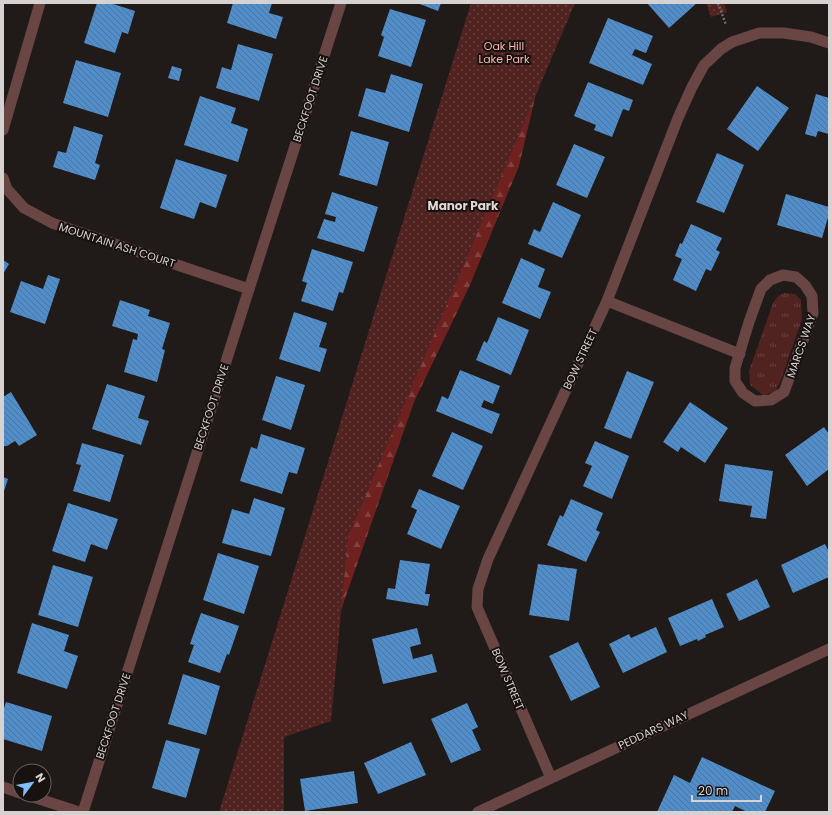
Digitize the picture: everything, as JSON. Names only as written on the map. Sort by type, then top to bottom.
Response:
[{"type":"street","points":[[3,130],[40,3]]},
{"type":"street","name":"BECKFOOT DRIVE","points":[[83,812],[341,3]]},
{"type":"street","name":"BOW STREET","points":[[551,778],[477,607],[478,589],[488,559],[607,301],[678,118],[704,65],[721,49],[732,42],[759,33],[784,33],[811,37],[829,43]]},
{"type":"street","name":"MOUNTAIN ASH COURT","points":[[3,178],[7,189],[24,208],[52,223],[249,289]]},
{"type":"street","name":"MARCS WAY","points":[[783,275],[796,277],[805,285],[812,296],[813,313],[784,392],[771,400],[755,401],[743,393],[735,381],[735,368],[740,354],[749,322],[761,289],[770,280],[783,275]]},
{"type":"street","points":[[607,301],[740,354]]},
{"type":"street","name":"PEDDARS WAY","points":[[478,812],[829,649]]},
{"type":"street","points":[[51,803],[79,812]]},
{"type":"path","points":[[718,3],[732,42]]},
{"type":"green space","name":"Oak Hill Lake Park","points":[[471,3],[575,3],[348,537],[331,721],[284,737],[284,812],[219,812]]},
{"type":"green space","points":[[706,3],[724,3],[727,12],[711,17]]},
{"type":"green space","points":[[549,39],[519,166],[470,285],[414,402],[308,704],[333,517]]},
{"type":"green space","points":[[784,293],[795,294],[801,300],[802,319],[781,380],[775,392],[763,395],[750,385],[749,371],[773,303],[778,296]]},
{"type":"building","points":[[97,3],[110,3],[135,11],[128,34],[122,32],[115,53],[84,43]]},
{"type":"building","points":[[233,3],[272,3],[269,13],[283,17],[276,39],[227,23]]},
{"type":"building","points":[[417,3],[441,3],[438,11]]},
{"type":"building","points":[[647,3],[697,3],[669,28]]},
{"type":"building","points":[[390,9],[426,20],[411,67],[378,56],[384,37],[381,35]]},
{"type":"building","points":[[608,18],[653,36],[646,53],[635,49],[632,55],[652,64],[643,85],[589,63]]},
{"type":"building","points":[[238,44],[273,54],[259,101],[216,88],[222,67],[231,70]]},
{"type":"building","points":[[76,60],[121,73],[108,117],[63,103]]},
{"type":"building","points":[[172,66],[182,69],[179,81],[168,78]]},
{"type":"building","points":[[391,74],[423,84],[409,132],[358,116],[366,88],[385,93]]},
{"type":"building","points":[[588,82],[633,100],[629,111],[623,109],[612,137],[594,130],[596,125],[574,116]]},
{"type":"building","points":[[757,86],[789,108],[758,151],[727,129]]},
{"type":"building","points":[[816,94],[829,98],[829,134],[818,131],[816,137],[805,134]]},
{"type":"building","points":[[200,96],[236,108],[231,123],[248,129],[238,162],[184,145]]},
{"type":"building","points":[[74,126],[103,135],[95,163],[100,165],[95,180],[53,167],[58,151],[66,153]]},
{"type":"building","points":[[351,131],[389,142],[377,186],[339,175]]},
{"type":"building","points":[[574,144],[605,157],[587,198],[556,185]]},
{"type":"building","points":[[717,153],[744,165],[724,213],[696,202]]},
{"type":"building","points":[[176,159],[227,175],[216,208],[200,202],[194,219],[160,208]]},
{"type":"building","points":[[332,192],[378,207],[364,252],[317,238],[324,219],[335,222],[336,217],[325,214]]},
{"type":"building","points":[[786,194],[829,207],[829,214],[822,238],[777,225]]},
{"type":"building","points":[[553,202],[581,215],[562,258],[528,244],[534,229],[540,232]]},
{"type":"building","points":[[691,224],[722,238],[716,250],[720,252],[711,271],[706,269],[696,291],[673,280],[682,259],[675,256],[680,243],[682,244]]},
{"type":"building","points":[[312,249],[353,262],[343,293],[339,292],[333,311],[301,301],[307,283],[302,281]]},
{"type":"building","points":[[521,258],[545,269],[538,287],[551,292],[540,319],[502,303]]},
{"type":"building","points":[[3,260],[9,264],[3,274]]},
{"type":"building","points":[[48,275],[60,279],[45,324],[10,312],[21,281],[43,289]]},
{"type":"building","points":[[120,300],[150,310],[148,316],[170,323],[162,349],[165,350],[157,382],[124,372],[133,339],[137,340],[138,334],[112,326]]},
{"type":"building","points":[[294,312],[327,323],[319,347],[327,349],[320,372],[279,359]]},
{"type":"building","points":[[498,317],[529,330],[511,375],[476,360],[484,341],[487,343]]},
{"type":"building","points":[[460,370],[500,386],[493,404],[484,400],[481,407],[500,414],[492,434],[436,411],[442,396],[448,399]]},
{"type":"building","points":[[627,371],[654,382],[631,439],[604,428]]},
{"type":"building","points":[[276,376],[305,385],[291,430],[262,420]]},
{"type":"building","points":[[107,384],[145,396],[138,418],[149,421],[141,445],[92,429]]},
{"type":"building","points":[[11,392],[37,435],[19,446],[15,441],[7,446],[3,446],[3,397]]},
{"type":"building","points":[[690,402],[728,428],[705,463],[681,447],[678,452],[663,442]]},
{"type":"building","points":[[824,427],[829,434],[829,469],[807,486],[785,455]]},
{"type":"building","points":[[452,432],[483,446],[463,490],[432,476]]},
{"type":"building","points":[[261,434],[305,448],[297,474],[289,472],[282,494],[240,481],[251,447],[257,449]]},
{"type":"building","points":[[595,441],[629,456],[612,499],[583,486],[592,466],[585,463]]},
{"type":"building","points":[[82,443],[124,455],[110,502],[73,491],[81,465],[76,464]]},
{"type":"building","points":[[725,464],[773,471],[766,519],[750,517],[752,506],[719,501]]},
{"type":"building","points":[[3,477],[8,479],[3,494]]},
{"type":"building","points":[[419,489],[460,506],[441,549],[407,534],[417,510],[411,507]]},
{"type":"building","points":[[254,498],[285,508],[271,556],[222,543],[232,509],[249,514]]},
{"type":"building","points":[[571,499],[603,513],[596,530],[600,532],[586,562],[547,545],[560,515],[563,517]]},
{"type":"building","points":[[68,503],[118,519],[107,550],[91,544],[85,562],[52,551]]},
{"type":"building","points":[[825,544],[829,552],[829,577],[793,593],[781,565]]},
{"type":"building","points":[[218,553],[259,566],[244,614],[203,600]]},
{"type":"building","points":[[400,560],[430,564],[425,594],[430,594],[428,606],[386,599],[388,588],[395,589]]},
{"type":"building","points":[[538,564],[577,569],[569,621],[529,615]]},
{"type":"building","points":[[53,565],[93,577],[78,627],[38,615]]},
{"type":"building","points":[[757,579],[770,607],[739,621],[726,594]]},
{"type":"building","points":[[712,599],[724,627],[705,635],[706,637],[698,641],[697,639],[680,646],[668,618]]},
{"type":"building","points":[[201,613],[239,626],[229,655],[227,654],[220,673],[188,662],[194,645],[190,644]]},
{"type":"building","points":[[32,623],[69,635],[64,651],[78,656],[67,689],[17,673]]},
{"type":"building","points":[[656,627],[667,652],[623,673],[609,644],[629,634],[631,638]]},
{"type":"building","points":[[417,628],[421,644],[410,647],[413,659],[432,654],[437,672],[383,684],[372,639]]},
{"type":"building","points":[[578,642],[600,687],[571,701],[549,656]]},
{"type":"building","points":[[183,674],[220,686],[206,735],[168,724]]},
{"type":"building","points":[[6,702],[52,716],[42,751],[3,739],[3,708]]},
{"type":"building","points":[[467,703],[478,727],[472,730],[481,750],[451,763],[431,719]]},
{"type":"building","points":[[166,740],[200,749],[186,798],[152,788]]},
{"type":"building","points":[[411,742],[426,775],[378,794],[364,763]]},
{"type":"building","points":[[702,757],[775,791],[765,812],[747,812],[735,806],[732,812],[657,812],[674,775],[690,783]]},
{"type":"building","points":[[354,771],[358,803],[305,811],[300,779]]},
{"type":"district","name":"Manor Park","points":[[463,205]]}]
